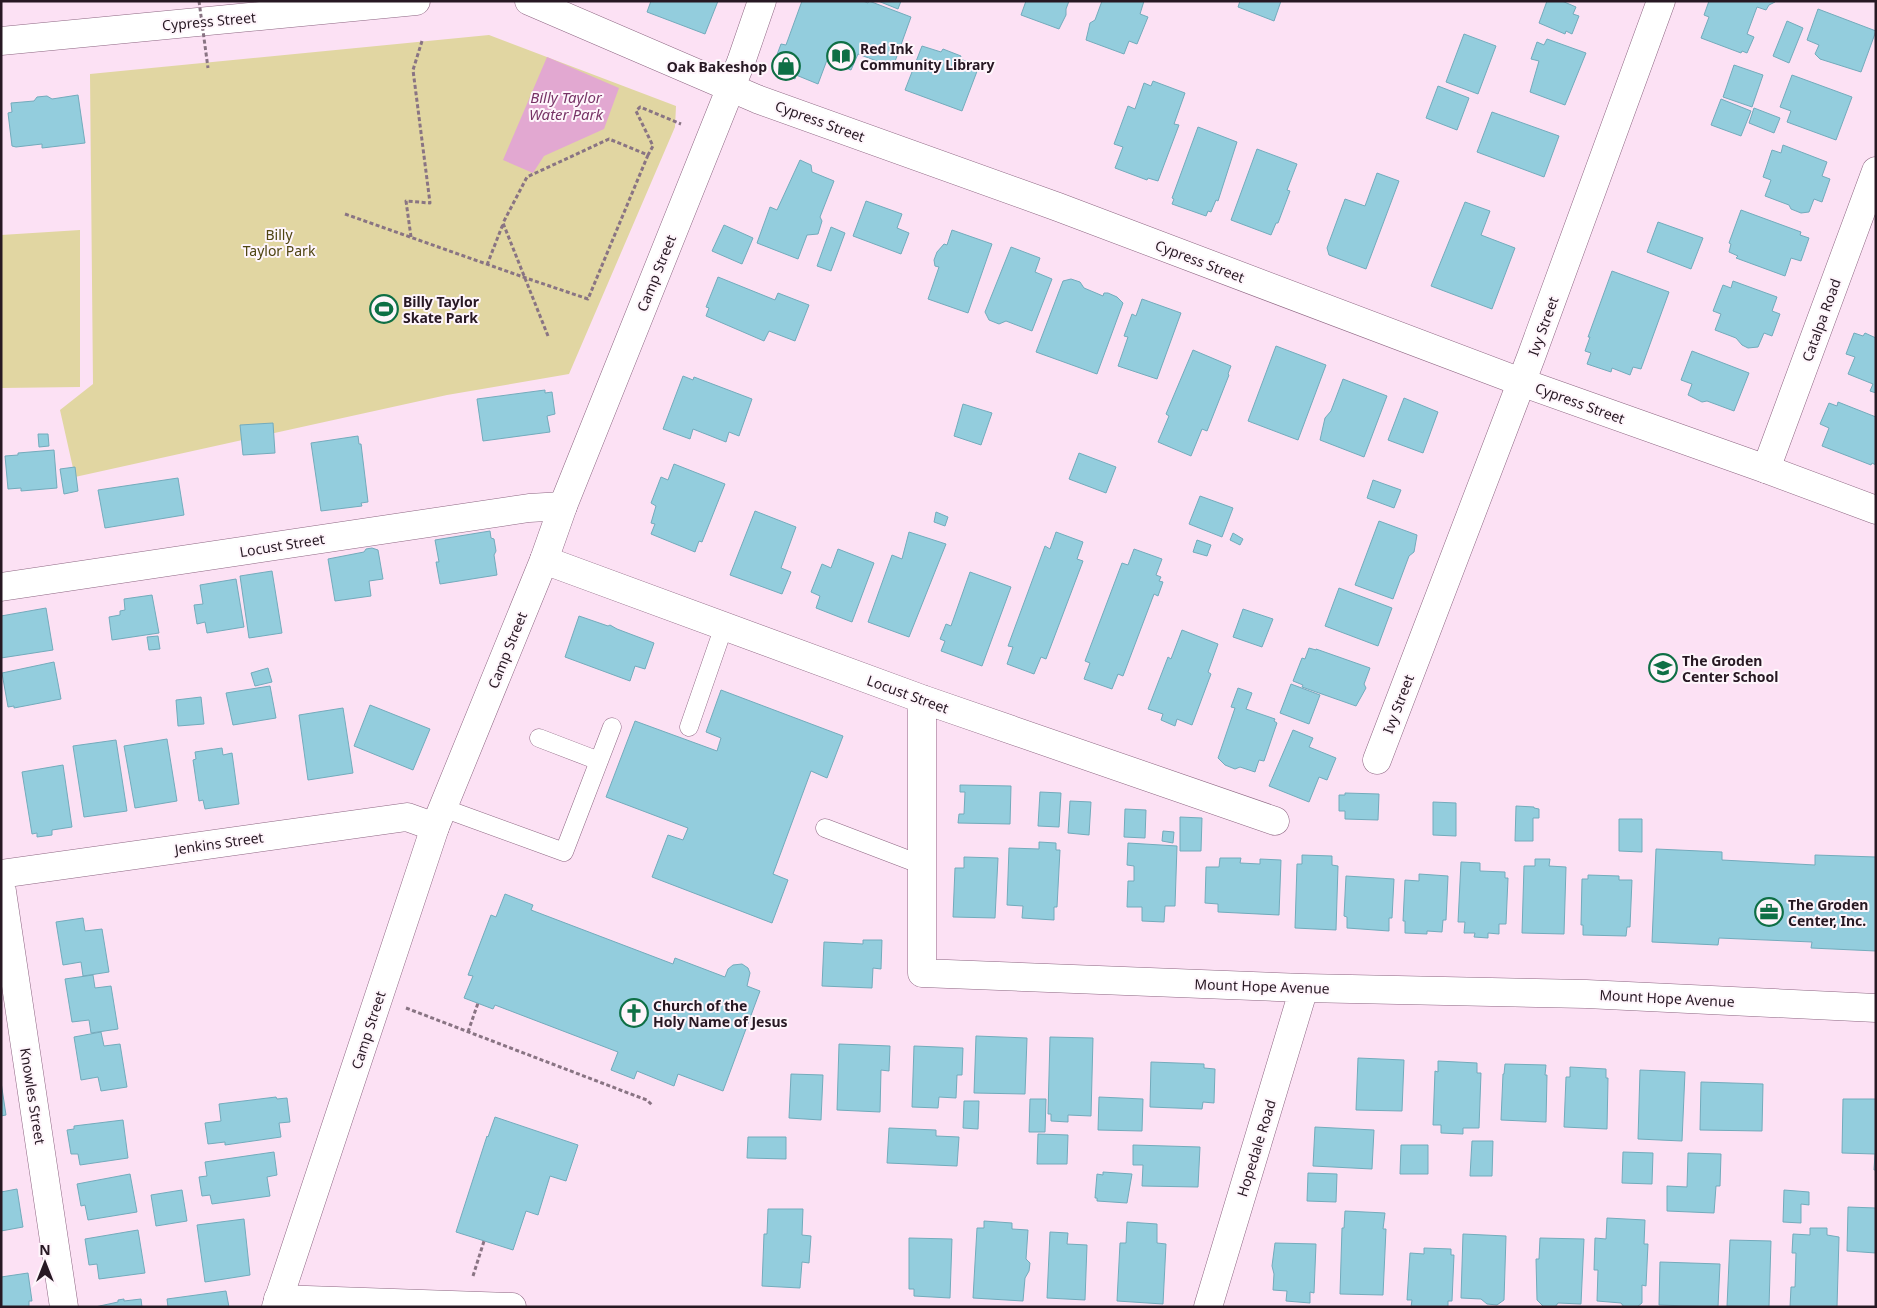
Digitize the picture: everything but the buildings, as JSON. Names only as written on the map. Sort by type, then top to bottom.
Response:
[{"type":"street","name":"Cypress Street","points":[[1,41],[416,1]]},
{"type":"street","name":"Cypress Street","points":[[529,1],[730,88],[1058,208],[1521,382],[1876,510]]},
{"type":"street","name":"Camp Street","points":[[277,1303],[439,817],[544,560],[563,506],[741,62],[762,1]]},
{"type":"street","name":"Ivy Street","points":[[1377,760],[1521,382],[1661,1]]},
{"type":"street","name":"Catalpa Road","points":[[1766,469],[1876,172]]},
{"type":"street","name":"Locust Street","points":[[1,587],[519,509],[563,506]]},
{"type":"street","name":"Locust Street","points":[[544,560],[922,699],[1274,820]]},
{"type":"street","name":"Mount Hope Avenue","points":[[922,699],[922,974],[1304,988],[1586,994],[1876,1008]]},
{"type":"street","name":"Jenkins Street","points":[[1,874],[407,817],[439,817]]},
{"type":"street","name":"Knowles Street","points":[[1,885],[64,1307]]},
{"type":"street","name":"Hopedale Road","points":[[1208,1307],[1304,988]]},
{"type":"street","points":[[277,1303],[512,1307]]},
{"type":"lane","points":[[689,727],[724,626]]},
{"type":"lane","points":[[439,817],[564,852],[612,727]]},
{"type":"lane","points":[[539,738],[599,761]]},
{"type":"lane","points":[[825,828],[922,865]]},
{"type":"path","points":[[199,1],[208,68]]},
{"type":"path","points":[[411,237],[406,201],[430,203],[413,70],[422,41]]},
{"type":"path","points":[[345,214],[588,299],[653,146],[636,111],[640,107],[681,124]]},
{"type":"path","points":[[487,265],[504,223],[527,177],[609,139],[648,155]]},
{"type":"path","points":[[504,223],[548,336]]},
{"type":"path","points":[[468,1032],[478,1003]]},
{"type":"path","points":[[403,1007],[647,1100],[653,1106]]},
{"type":"path","points":[[472,1279],[484,1241]]},
{"type":"green space","name":"Billy Taylor Park","points":[[489,35],[676,106],[675,127],[569,374],[447,395],[75,477],[60,410],[93,384],[90,74]]},
{"type":"green space","points":[[80,230],[80,387],[1,388],[1,235]]},
{"type":"water","name":"Billy Taylor Water Park","points":[[547,57],[619,88],[604,129],[544,156],[533,173],[503,160]]},
{"type":"place","name":"Red Ink Community Library","points":[[841,56]]},
{"type":"place","name":"Oak Bakeshop","points":[[786,66]]},
{"type":"place","name":"Billy Taylor Skate Park","points":[[384,309]]},
{"type":"place","name":"The Groden Center School","points":[[1663,668]]},
{"type":"place","name":"The Groden Center, Inc.","points":[[1769,912]]},
{"type":"place","name":"Church of the Holy Name of Jesus","points":[[634,1013]]}]
